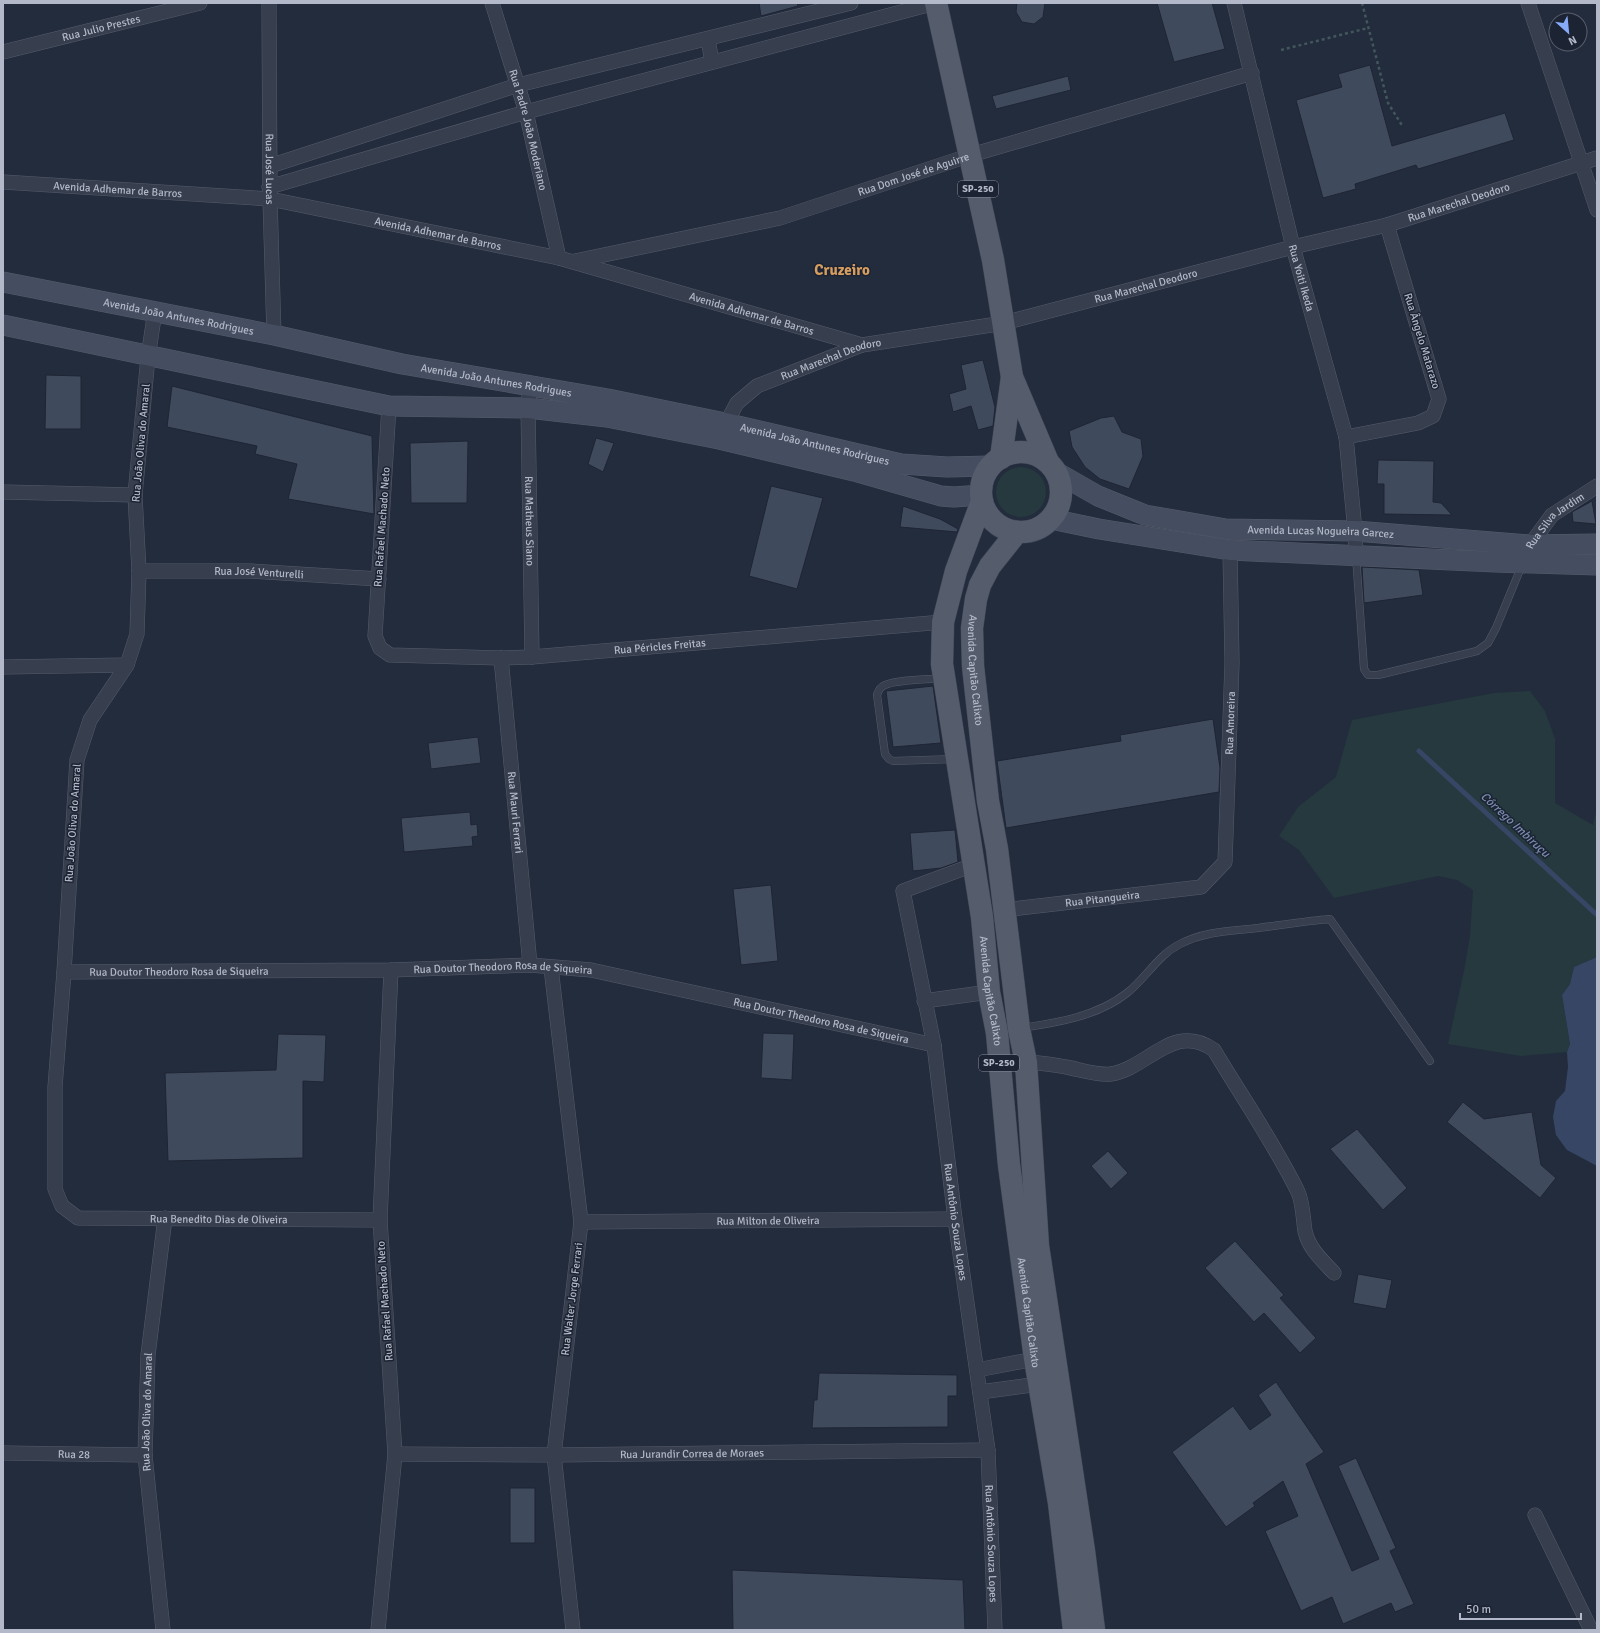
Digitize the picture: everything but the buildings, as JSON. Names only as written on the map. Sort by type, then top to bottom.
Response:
[{"type":"main road","name":"SP-250","points":[[936,3],[993,260],[1012,377],[1060,484],[1061,496],[1058,508],[1051,519]]},
{"type":"main road","name":"SP-250","points":[[982,498],[983,479],[996,462],[1012,377]]},
{"type":"main road","points":[[996,462],[1013,453],[1026,452],[1038,455],[1052,467]]},
{"type":"main road","points":[[982,498],[986,512],[995,522],[1005,529],[1017,532],[1036,529],[1051,519]]},
{"type":"main road","name":"Avenida Capitão Calixto","points":[[982,498],[956,570],[943,622],[942,664],[982,917],[990,992],[997,1033],[1009,1165],[1039,1384],[1059,1504],[1074,1630]]},
{"type":"main road","name":"Avenida Capitão Calixto","points":[[1017,532],[990,566],[980,585],[976,599],[972,628],[975,688],[1019,1029],[1026,1062],[1038,1246],[1084,1551],[1094,1630]]},
{"type":"street","name":"Rua Julio Prestes","points":[[3,52],[200,3]]},
{"type":"street","name":"Rua José Lucas","points":[[269,3],[269,193],[274,335]]},
{"type":"street","name":"Rua Padre João Moderiano","points":[[492,3],[526,112],[559,258]]},
{"type":"street","points":[[270,166],[518,86],[851,3]]},
{"type":"street","name":"Avenida Adhemar de Barros","points":[[269,193],[526,112],[936,3]]},
{"type":"street","name":"Rua Yoiti Ikeda","points":[[1234,3],[1293,247],[1346,436],[1356,531],[1356,555]]},
{"type":"street","points":[[1528,3],[1597,210]]},
{"type":"street","points":[[708,38],[712,62]]},
{"type":"street","name":"Rua Dom José de Aguirre","points":[[573,262],[780,218],[970,155],[1252,73]]},
{"type":"street","name":"Rua Marechal Deodoro","points":[[722,431],[737,403],[757,386],[862,345],[1004,324],[1293,247],[1387,225],[1597,158]]},
{"type":"street","name":"Avenida Adhemar de Barros","points":[[3,182],[269,193],[559,258],[862,345]]},
{"type":"street","name":"Rua Ângelo Matarazo","points":[[1346,436],[1418,423],[1433,416],[1439,399],[1387,225]]},
{"type":"street","name":"Avenida João Antunes Rodrigues","points":[[3,282],[274,335],[402,364],[608,399],[941,496],[982,498]]},
{"type":"street","name":"Rua João Oliva do Amaral","points":[[62,1206],[55,1189],[55,1087],[64,972],[77,760],[90,720],[127,666],[137,634],[139,571],[135,495],[148,357],[155,311]]},
{"type":"street","name":"Avenida João Antunes Rodrigues","points":[[3,325],[148,357],[277,381],[389,406],[528,408],[607,416],[722,431],[900,464],[947,467],[996,462]]},
{"type":"street","name":"Rua Matheus Siano","points":[[530,386],[528,408],[532,657]]},
{"type":"street","name":"Rua Rafael Machado Neto","points":[[380,648],[375,636],[389,406]]},
{"type":"street","name":"Avenida Lucas Nogueira Garcez","points":[[1052,467],[1098,496],[1145,515],[1183,523],[1226,529],[1356,531],[1530,545],[1597,544]]},
{"type":"street","name":"Rua Silva Jardim","points":[[1523,563],[1530,545],[1552,515],[1597,486]]},
{"type":"street","points":[[3,492],[135,495]]},
{"type":"street","name":"Avenida Lucas Nogueira Garcez","points":[[1051,519],[1099,529],[1230,550],[1597,565]]},
{"type":"street","points":[[1180,542],[1183,523]]},
{"type":"street","name":"Rua Amoreira","points":[[1200,887],[1225,862],[1232,663],[1230,550]]},
{"type":"street","name":"Rua José Venturelli","points":[[139,571],[250,571],[379,579]]},
{"type":"street","name":"Rua Péricles Freitas","points":[[380,648],[390,655],[501,658],[532,657],[943,622]]},
{"type":"street","name":"Rua Mauri Ferrari","points":[[501,658],[530,965]]},
{"type":"street","points":[[3,667],[127,666]]},
{"type":"street","name":"Rua Antônio Souza Lopes","points":[[973,865],[903,891],[934,1045],[988,1450],[995,1630]]},
{"type":"street","name":"Rua Pitangueira","points":[[1003,910],[1200,887]]},
{"type":"street","name":"Rua Doutor Theodoro Rosa de Siqueira","points":[[64,972],[391,970],[530,965],[551,968],[591,970],[934,1045]]},
{"type":"street","name":"Rua Walter Jorge Ferrari","points":[[551,968],[581,1222],[554,1455],[573,1630]]},
{"type":"street","name":"Rua Rafael Machado Neto","points":[[378,1630],[395,1454],[380,1220],[391,970]]},
{"type":"street","points":[[924,1001],[990,992]]},
{"type":"street","points":[[1026,1062],[1110,1074],[1141,1061],[1162,1047],[1189,1040],[1203,1042],[1214,1050],[1280,1158],[1299,1194],[1306,1232],[1310,1244],[1314,1252],[1334,1273]]},
{"type":"street","name":"Rua Benedito Dias de Oliveira","points":[[62,1206],[78,1218],[380,1220]]},
{"type":"street","name":"Rua João Oliva do Amaral","points":[[163,1630],[145,1455],[148,1355],[165,1218]]},
{"type":"street","name":"Rua Milton de Oliveira","points":[[581,1222],[956,1219]]},
{"type":"street","points":[[977,1370],[1036,1358]]},
{"type":"street","points":[[980,1392],[1039,1384]]},
{"type":"street","name":"Rua Jurandir Correa de Moraes","points":[[395,1454],[554,1455],[988,1450]]},
{"type":"street","name":"Rua 28","points":[[3,1453],[145,1455]]},
{"type":"street","points":[[1535,1516],[1591,1630]]},
{"type":"lane","points":[[1356,555],[1364,669],[1368,675],[1378,675],[1477,651],[1488,643],[1496,628],[1523,563]]},
{"type":"lane","points":[[944,678],[896,683],[885,685],[879,689],[877,695],[885,754],[888,759],[893,761],[957,759]]},
{"type":"lane","points":[[1019,1029],[1054,1024],[1107,1006],[1128,992],[1158,960],[1180,944],[1205,934],[1294,922],[1330,919],[1430,1061]]},
{"type":"path","points":[[1362,3],[1388,103],[1402,127]]},
{"type":"path","points":[[1281,50],[1368,28]]},
{"type":"green space","points":[[1016,467],[1026,467],[1039,474],[1046,487],[1046,497],[1039,510],[1026,517],[1016,517],[1007,513],[1000,506],[996,497],[996,487],[1000,478],[1007,471]]},
{"type":"green space","points":[[1530,691],[1545,711],[1555,739],[1555,803],[1593,825],[1597,807],[1597,957],[1574,967],[1570,984],[1562,995],[1570,1044],[1567,1052],[1521,1056],[1448,1044],[1470,936],[1473,890],[1457,880],[1438,876],[1334,898],[1299,850],[1279,836],[1298,807],[1336,777],[1352,720],[1494,693]]},
{"type":"water","points":[[1597,957],[1597,1166],[1567,1150],[1556,1135],[1553,1117],[1556,1101],[1565,1091],[1568,1067],[1567,1052],[1570,1044],[1562,995],[1570,984],[1574,967]]},
{"type":"waterway","name":"Córrego Imbiruçu","points":[[1419,751],[1597,915]]},
{"type":"district","name":"Cruzeiro","points":[[842,270]]}]
